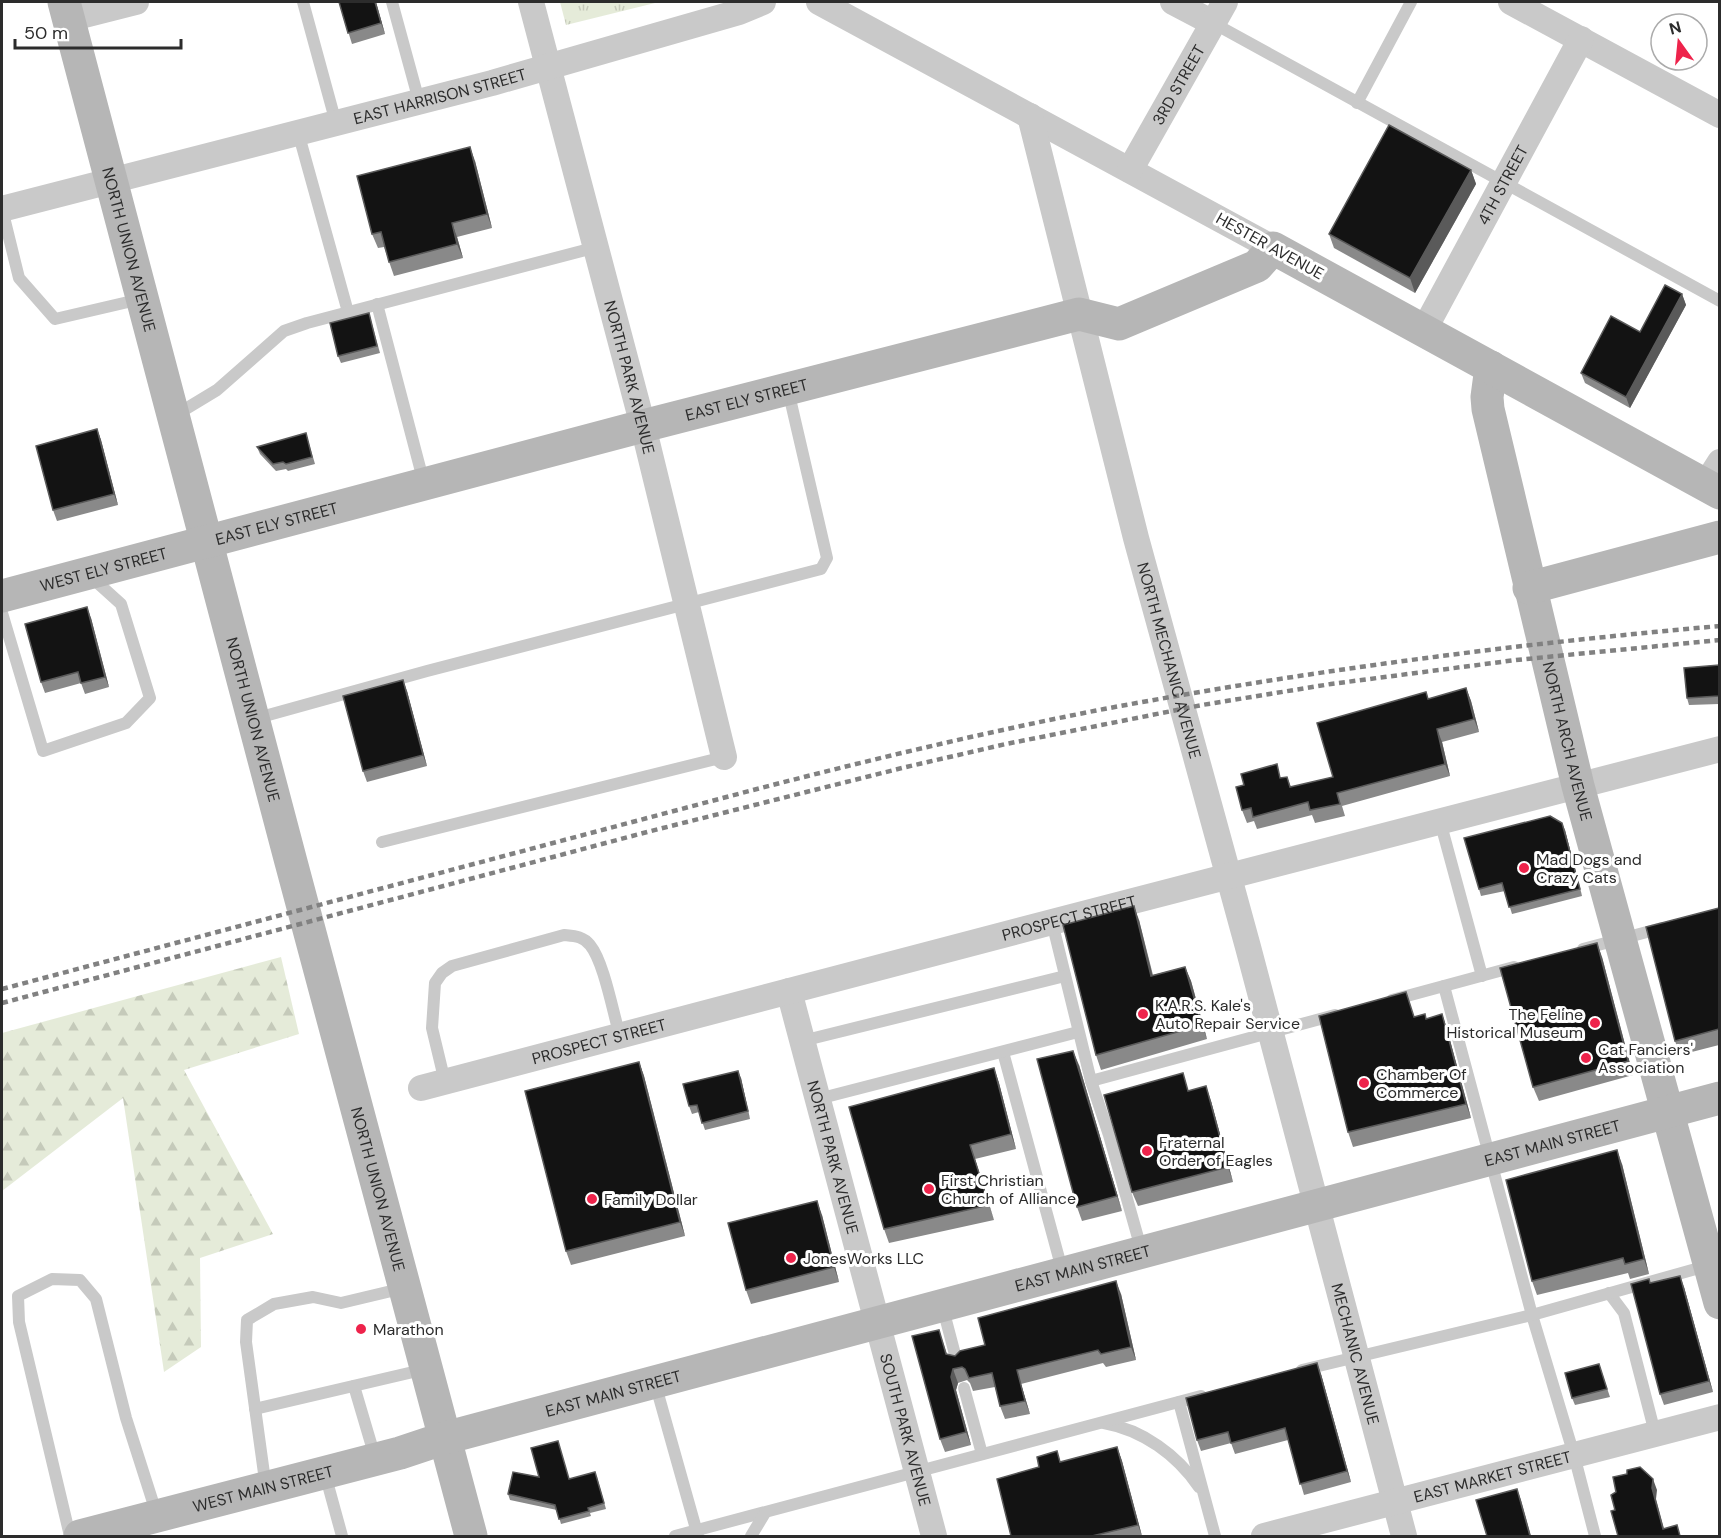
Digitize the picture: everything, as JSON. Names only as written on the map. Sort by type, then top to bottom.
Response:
[{"type":"street","points":[[67,10],[136,2]]},
{"type":"street","name":"NORTH PARK AVENUE","points":[[531,2],[643,426],[724,757]]},
{"type":"street","name":"EAST HARRISON STREET","points":[[2,209],[548,66],[739,12],[763,2]]},
{"type":"street","points":[[768,2],[776,7],[775,2]]},
{"type":"street","name":"HESTER AVENUE","points":[[819,2],[854,10],[1030,116],[1491,367],[1715,480]]},
{"type":"street","points":[[1173,2],[1213,23]]},
{"type":"street","name":"3RD STREET","points":[[1130,170],[1225,2]]},
{"type":"street","points":[[1511,2],[1719,115]]},
{"type":"street","name":"NORTH UNION AVENUE","points":[[67,10],[253,720],[471,1536]]},
{"type":"street","name":"4TH STREET","points":[[1424,330],[1581,39]]},
{"type":"street","name":"NORTH MECHANIC AVENUE","points":[[1030,116],[1139,549],[1316,1206]]},
{"type":"street","name":"EAST ELY STREET","points":[[206,542],[643,426],[1079,314],[1119,324],[1257,266],[1273,248]]},
{"type":"street","name":"NORTH ARCH AVENUE","points":[[1491,367],[1487,397],[1488,409],[1529,588],[1578,786],[1668,1112],[1714,1264],[1719,1303]]},
{"type":"street","points":[[1529,588],[1719,537]]},
{"type":"street","name":"WEST ELY STREET","points":[[2,596],[206,542]]},
{"type":"street","name":"PROSPECT STREET","points":[[433,1085],[1719,749]]},
{"type":"street","name":"NORTH PARK AVENUE","points":[[789,991],[877,1323]]},
{"type":"street","name":"EAST MAIN STREET","points":[[445,1438],[1719,1098]]},
{"type":"street","name":"MECHANIC AVENUE","points":[[1316,1206],[1404,1536]]},
{"type":"street","name":"SOUTH PARK AVENUE","points":[[877,1323],[934,1536]]},
{"type":"street","name":"EAST MARKET STREET","points":[[1264,1536],[1719,1416]]},
{"type":"street","name":"WEST MAIN STREET","points":[[80,1536],[149,1521],[445,1438]]},
{"type":"lane","points":[[303,2],[336,123]]},
{"type":"lane","points":[[392,2],[419,101]]},
{"type":"lane","points":[[1357,103],[1411,2]]},
{"type":"lane","points":[[1213,23],[1719,301]]},
{"type":"lane","points":[[298,132],[348,312]]},
{"type":"lane","points":[[2,209],[19,278],[55,319],[142,298]]},
{"type":"lane","points":[[173,417],[217,390],[284,331],[377,304],[597,247]]},
{"type":"lane","points":[[377,304],[424,484]]},
{"type":"lane","points":[[253,720],[427,671],[820,569],[827,558],[788,389]]},
{"type":"lane","points":[[2,613],[43,751],[126,723],[150,698],[121,604],[87,573]]},
{"type":"lane","points":[[382,842],[724,757]]},
{"type":"lane","points":[[1440,821],[1482,976]]},
{"type":"lane","points":[[1052,922],[1091,1081],[1142,1252]]},
{"type":"lane","points":[[1575,951],[1676,925]]},
{"type":"lane","points":[[433,1085],[432,1028],[435,983],[442,973],[452,966],[564,935],[579,936],[590,945],[599,964],[620,1036]]},
{"type":"lane","points":[[1377,1004],[1528,963]]},
{"type":"lane","points":[[802,1041],[1065,976]]},
{"type":"lane","points":[[1444,986],[1532,1315],[1574,1455],[1595,1536]]},
{"type":"lane","points":[[1091,1081],[1344,1013]]},
{"type":"lane","points":[[818,1099],[1078,1032]]},
{"type":"lane","points":[[1003,1052],[1063,1273]]},
{"type":"lane","points":[[1289,1373],[1532,1315],[1714,1264]]},
{"type":"lane","points":[[70,1536],[19,1322],[18,1296],[52,1278],[80,1280],[96,1299],[149,1521]]},
{"type":"lane","points":[[266,1488],[246,1342],[248,1320],[274,1304],[313,1297],[340,1303],[406,1288]]},
{"type":"lane","points":[[1609,1293],[1624,1313],[1656,1433]]},
{"type":"lane","points":[[942,1305],[957,1362]]},
{"type":"lane","points":[[255,1409],[427,1369]]},
{"type":"lane","points":[[655,1382],[697,1534]]},
{"type":"lane","points":[[354,1386],[375,1459]]},
{"type":"lane","points":[[964,1388],[982,1454]]},
{"type":"lane","points":[[675,1536],[697,1534],[765,1513],[1212,1393]]},
{"type":"lane","points":[[1179,1402],[1215,1536]]},
{"type":"lane","points":[[1101,1423],[1134,1432],[1156,1444],[1176,1460],[1204,1493]]},
{"type":"lane","points":[[324,1473],[341,1535],[328,1536]]},
{"type":"lane","points":[[751,1536],[765,1513]]},
{"type":"green space","points":[[560,2],[659,2],[566,25]]},
{"type":"green space","points":[[281,957],[299,1034],[184,1070],[273,1234],[200,1258],[201,1347],[164,1372],[123,1098],[2,1191],[2,1033]]},
{"type":"building","points":[[339,2],[375,2],[381,23],[348,33]]},
{"type":"building","points":[[1389,125],[1471,170],[1410,278],[1329,234]]},
{"type":"building","points":[[470,147],[487,214],[452,223],[457,244],[389,262],[381,232],[372,234],[357,176]]},
{"type":"building","points":[[1665,285],[1682,294],[1626,397],[1581,373],[1611,316],[1640,332]]},
{"type":"building","points":[[369,313],[377,346],[338,356],[330,323]]},
{"type":"building","points":[[97,429],[114,494],[53,510],[36,446]]},
{"type":"building","points":[[306,433],[312,457],[286,464],[283,462],[273,464],[257,447]]},
{"type":"building","points":[[87,607],[105,677],[81,683],[78,672],[41,682],[25,624]]},
{"type":"building","points":[[1719,665],[1719,696],[1687,698],[1684,668]]},
{"type":"building","points":[[403,680],[423,755],[363,771],[343,696]]},
{"type":"building","points":[[1466,688],[1474,719],[1437,729],[1445,764],[1337,793],[1340,804],[1310,810],[1308,802],[1253,817],[1251,808],[1242,810],[1236,787],[1244,785],[1241,774],[1277,764],[1280,778],[1287,777],[1290,787],[1333,777],[1317,723],[1426,692],[1428,699]]},
{"type":"building","name":"Mad Dogs and Crazy Cats","points":[[1550,816],[1562,823],[1580,889],[1509,907],[1502,883],[1479,889],[1464,838]]},
{"type":"building","name":"K.A.R.S. Kale's Auto Repair Service","points":[[1134,906],[1151,976],[1185,967],[1202,1025],[1096,1055],[1063,925]]},
{"type":"building","points":[[1719,908],[1719,1029],[1675,1041],[1646,927]]},
{"type":"building","points":[[1597,943],[1628,1061],[1533,1087],[1500,968]]},
{"type":"building","points":[[1406,992],[1414,1017],[1425,1014],[1426,1019],[1442,1014],[1466,1104],[1348,1132],[1319,1016]]},
{"type":"building","points":[[1073,1051],[1117,1196],[1077,1207],[1037,1059]]},
{"type":"building","points":[[639,1062],[680,1222],[566,1251],[525,1091]]},
{"type":"building","name":"First Christian Church of Alliance","points":[[994,1068],[1011,1134],[970,1145],[989,1205],[884,1229],[849,1107]]},
{"type":"building","points":[[738,1071],[748,1111],[702,1123],[697,1105],[689,1106],[683,1084]]},
{"type":"building","points":[[1183,1073],[1188,1091],[1206,1086],[1228,1167],[1132,1192],[1104,1095]]},
{"type":"building","points":[[1617,1150],[1644,1259],[1625,1264],[1623,1258],[1532,1281],[1506,1180]]},
{"type":"building","points":[[817,1201],[834,1267],[746,1290],[728,1223]]},
{"type":"building","points":[[1680,1276],[1709,1381],[1660,1394],[1631,1284],[1649,1279],[1650,1283]]},
{"type":"building","points":[[1116,1281],[1131,1347],[1101,1354],[1098,1350],[1017,1370],[1025,1401],[1000,1406],[992,1373],[969,1378],[962,1367],[953,1369],[951,1377],[966,1432],[940,1439],[912,1336],[939,1330],[946,1354],[955,1356],[960,1351],[985,1345],[978,1318]]},
{"type":"building","points":[[1317,1363],[1347,1471],[1300,1484],[1285,1428],[1231,1443],[1228,1432],[1197,1440],[1186,1398]]},
{"type":"building","points":[[1599,1364],[1607,1389],[1572,1398],[1565,1373]]},
{"type":"building","points":[[558,1441],[569,1479],[595,1472],[604,1503],[588,1508],[589,1511],[559,1519],[555,1505],[508,1494],[513,1472],[539,1477],[531,1448]]},
{"type":"building","points":[[1117,1447],[1138,1525],[1092,1536],[1011,1536],[997,1479],[1039,1467],[1037,1457],[1057,1451],[1060,1462]]},
{"type":"building","points":[[1640,1467],[1653,1479],[1652,1488],[1663,1529],[1677,1525],[1680,1536],[1618,1536],[1611,1511],[1615,1510],[1611,1495],[1616,1492],[1613,1477],[1627,1474],[1627,1470]]},
{"type":"building","points":[[1517,1489],[1530,1536],[1487,1536],[1476,1500]]},
{"type":"railway","points":[[2,989],[753,790],[1016,727],[1181,695],[1334,671],[1565,641],[1720,626]]},
{"type":"railway","points":[[2,1003],[651,831],[1006,744],[1202,705],[1331,684],[1516,660],[1720,640]]},
{"type":"place","name":"Mad Dogs and Crazy Cats","points":[[1524,868]]},
{"type":"place","name":"K.A.R.S. Kale's Auto Repair Service","points":[[1143,1014]]},
{"type":"place","name":"The Feline Historical Museum","points":[[1595,1023]]},
{"type":"place","name":"Cat Fanciers' Association","points":[[1586,1058]]},
{"type":"place","name":"Chamber Of Commerce","points":[[1364,1083]]},
{"type":"place","name":"Fraternal Order of Eagles","points":[[1147,1151]]},
{"type":"place","name":"First Christian Church of Alliance","points":[[929,1189]]},
{"type":"place","name":"Family Dollar","points":[[592,1199]]},
{"type":"place","name":"JonesWorks LLC","points":[[791,1258]]},
{"type":"place","name":"Marathon","points":[[361,1329]]}]
